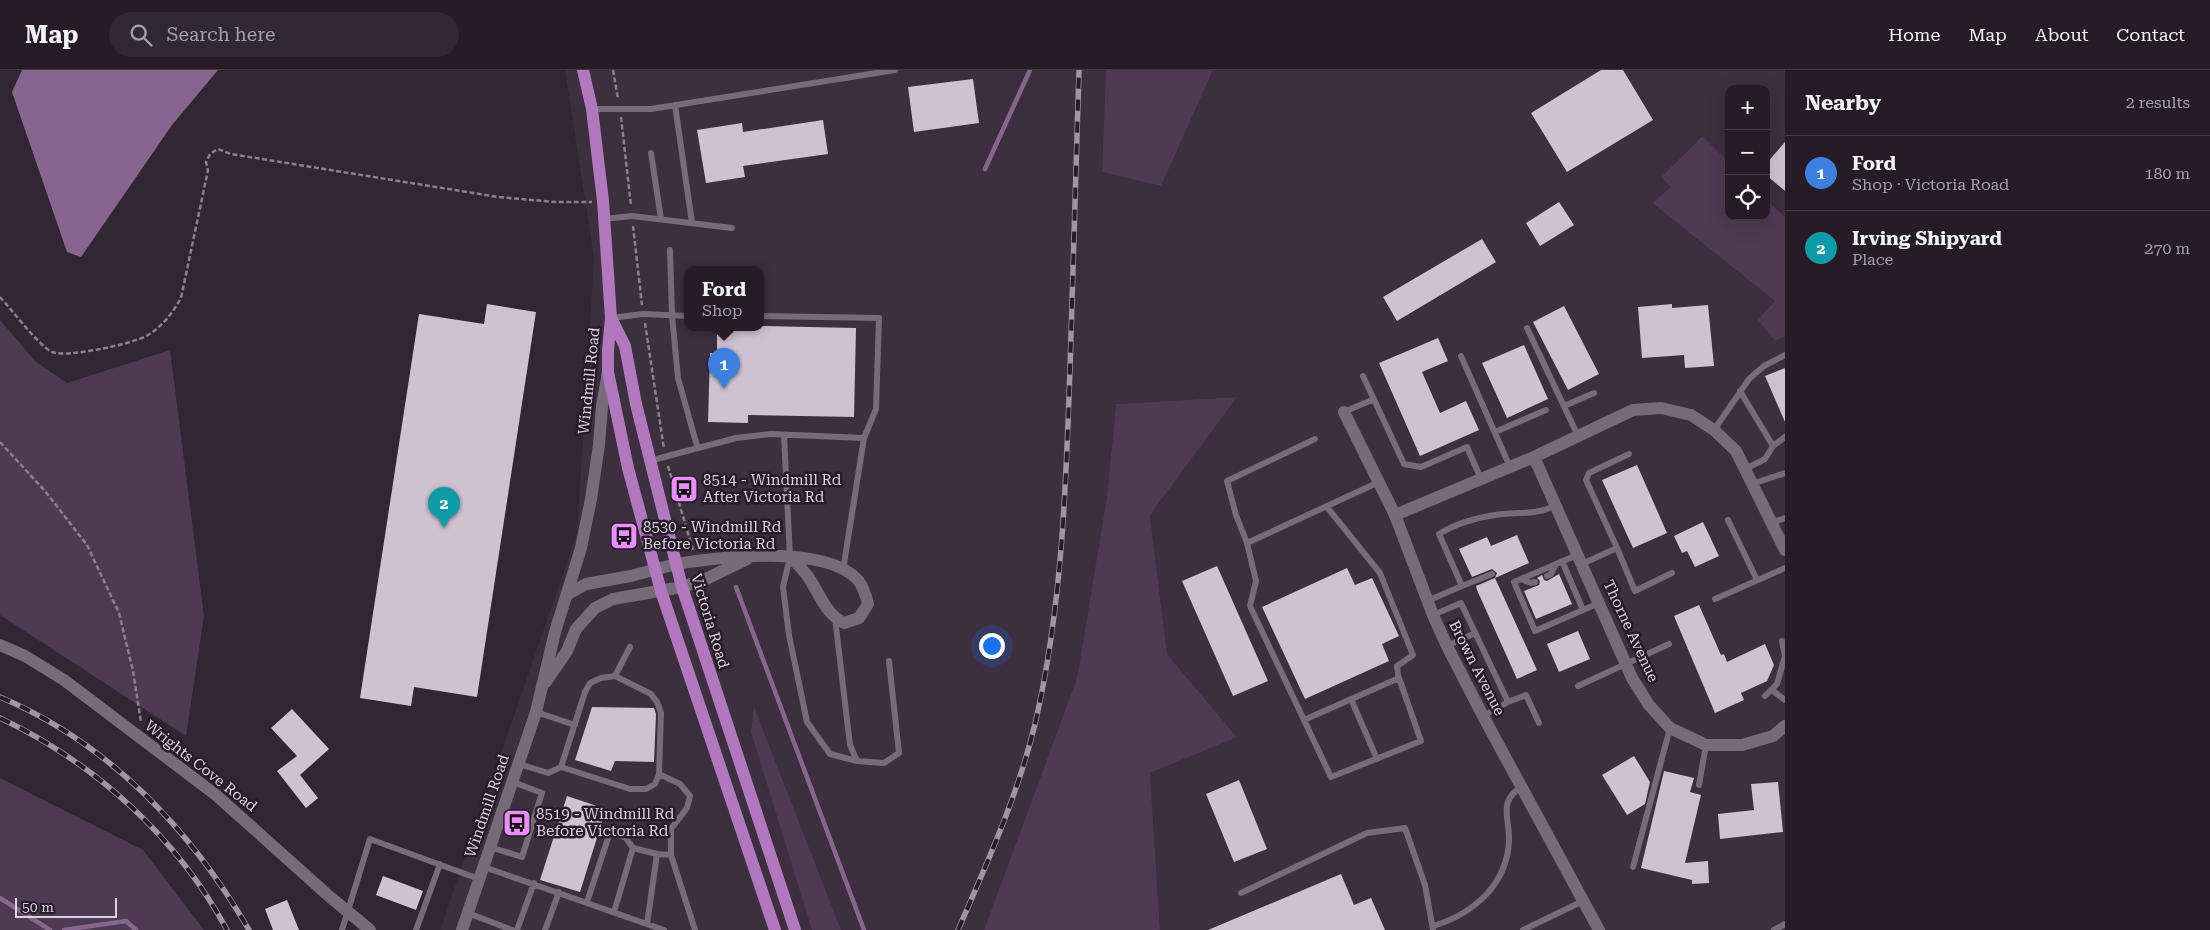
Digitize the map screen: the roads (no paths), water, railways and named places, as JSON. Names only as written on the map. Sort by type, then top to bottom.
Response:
[{"type":"main road","name":"Windmill Road","points":[[583,70],[592,109],[603,201],[611,318],[608,372]]},
{"type":"main road","name":"Victoria Road","points":[[611,318],[625,346],[649,461],[682,587],[795,930]]},
{"type":"main road","points":[[608,372],[628,468],[654,569],[775,930]]},
{"type":"street","name":"Windmill Road","points":[[462,930],[536,712],[554,632],[568,594],[581,548],[599,445],[602,406],[608,372]]},
{"type":"street","points":[[1395,515],[1534,457],[1633,410],[1661,408],[1691,414],[1714,430],[1736,451],[1785,550]]},
{"type":"street","name":"Brown Avenue","points":[[1344,412],[1395,515],[1433,615],[1447,646],[1599,930]]},
{"type":"street","name":"Thorne Avenue","points":[[1534,457],[1626,664],[1649,706],[1670,728],[1706,745],[1742,745],[1772,736],[1785,726]]},
{"type":"street","name":"Windmill Road","points":[[540,690],[567,650],[576,629],[595,608],[613,599],[682,587],[706,579],[751,556]]},
{"type":"street","points":[[568,594],[586,584],[676,564],[751,556],[790,557],[816,560],[837,566],[857,579],[866,591],[868,604],[859,618],[844,623],[835,618],[818,595],[807,575],[790,557]]},
{"type":"street","name":"Wrights Cove Road","points":[[0,645],[25,656],[58,676],[222,800],[346,911],[370,930]]},
{"type":"lane","points":[[592,109],[651,109],[895,70]]},
{"type":"lane","points":[[675,105],[692,223]]},
{"type":"lane","points":[[651,153],[661,219]]},
{"type":"lane","points":[[604,219],[632,216],[732,228]]},
{"type":"lane","points":[[670,250],[672,316],[678,378],[697,446]]},
{"type":"lane","points":[[611,318],[644,314],[684,316]]},
{"type":"lane","points":[[764,316],[879,318],[876,409],[864,438],[843,570]]},
{"type":"lane","points":[[1527,328],[1578,436]]},
{"type":"lane","points":[[1714,430],[1749,379],[1764,366],[1785,355]]},
{"type":"lane","points":[[1461,356],[1510,467]]},
{"type":"lane","points":[[1363,376],[1404,464],[1421,467],[1466,447],[1481,479]]},
{"type":"lane","points":[[1564,406],[1594,392]]},
{"type":"lane","points":[[1740,392],[1773,446]]},
{"type":"lane","points":[[1344,412],[1374,399]]},
{"type":"lane","points":[[1495,432],[1546,410]]},
{"type":"lane","points":[[784,435],[790,557],[783,587],[789,634],[807,722],[830,754],[884,763],[899,753],[889,661]]},
{"type":"lane","points":[[649,461],[697,446],[736,438],[784,435],[864,438]]},
{"type":"lane","points":[[1745,469],[1765,459],[1773,446],[1785,437]]},
{"type":"lane","points":[[1315,438],[1227,481],[1236,515],[1248,544],[1256,581],[1250,606],[1331,777],[1421,741],[1398,678],[1397,666],[1412,655],[1380,573],[1327,506]]},
{"type":"lane","points":[[1629,454],[1589,473],[1586,480],[1635,591],[1672,573]]},
{"type":"lane","points":[[1752,484],[1785,472]]},
{"type":"lane","points":[[1248,544],[1379,482]]},
{"type":"lane","points":[[1462,586],[1439,534],[1452,526],[1473,519],[1502,514],[1539,513],[1555,506]]},
{"type":"lane","points":[[1771,523],[1785,518]]},
{"type":"lane","points":[[1728,520],[1757,580]]},
{"type":"lane","points":[[1599,603],[1535,631],[1514,582],[1559,563],[1579,560],[1617,548]]},
{"type":"lane","points":[[1547,576],[1551,574],[1559,563]]},
{"type":"lane","points":[[1559,563],[1583,610]]},
{"type":"lane","points":[[1715,599],[1785,568]]},
{"type":"lane","points":[[1428,601],[1492,574]]},
{"type":"lane","points":[[1521,579],[1531,583],[1534,582]]},
{"type":"lane","points":[[1433,615],[1461,603],[1508,702]]},
{"type":"lane","points":[[835,618],[850,745],[857,760]]},
{"type":"lane","points":[[1447,646],[1475,633]]},
{"type":"lane","points":[[1764,696],[1777,684],[1785,656],[1782,641]]},
{"type":"lane","points":[[1578,686],[1669,644]]},
{"type":"lane","points":[[615,676],[630,647]]},
{"type":"lane","points":[[519,764],[548,773],[562,767],[630,789],[646,789],[655,784],[659,774],[661,713],[657,702],[651,694],[615,676],[601,678],[590,683],[585,692],[562,767]]},
{"type":"lane","points":[[1304,720],[1398,678]]},
{"type":"lane","points":[[1772,690],[1785,700]]},
{"type":"lane","points":[[1483,716],[1508,702],[1526,695],[1539,723]]},
{"type":"lane","points":[[1351,699],[1377,759]]},
{"type":"lane","points":[[536,712],[575,725]]},
{"type":"lane","points":[[1633,867],[1670,728]]},
{"type":"lane","points":[[1699,785],[1706,745]]},
{"type":"lane","points":[[659,774],[680,784],[690,796],[687,808],[670,829],[671,855],[694,930]]},
{"type":"lane","points":[[490,847],[522,857],[542,793],[513,782]]},
{"type":"lane","points":[[1241,893],[1367,833],[1405,828],[1424,885],[1433,928],[1465,913],[1494,888],[1502,874],[1507,857],[1509,840],[1506,805],[1512,793],[1522,786]]},
{"type":"lane","points":[[588,902],[610,832],[626,838],[633,848],[657,854],[671,855]]},
{"type":"lane","points":[[342,930],[346,911],[370,839],[440,864],[534,883],[664,930]]},
{"type":"lane","points":[[614,912],[633,848]]},
{"type":"lane","points":[[647,924],[657,854]]},
{"type":"lane","points":[[416,930],[440,864]]},
{"type":"lane","points":[[517,930],[534,883]]},
{"type":"lane","points":[[545,930],[559,892]]},
{"type":"lane","points":[[1523,930],[1583,901]]},
{"type":"lane","points":[[468,913],[512,930]]},
{"type":"lane","points":[[1774,930],[1785,924]]},
{"type":"waterway","points":[[985,169],[1030,70]]},
{"type":"waterway","points":[[736,587],[864,930]]},
{"type":"waterway","points":[[0,898],[50,930]]},
{"type":"waterway","points":[[64,930],[126,921],[136,930]]},
{"type":"railway","points":[[958,930],[980,880],[1020,777],[1035,724],[1051,636],[1061,548],[1067,458],[1079,70]]},
{"type":"railway","points":[[0,697],[40,716],[77,739],[144,793],[201,858],[249,930]]},
{"type":"railway","points":[[0,718],[35,736],[69,757],[130,806],[184,864],[207,896],[227,930]]},
{"type":"place","name":"Ford","points":[[724,389]]},
{"type":"place","name":"8514 - Windmill Rd After Victoria Rd","points":[[684,489]]},
{"type":"place","name":"Irving Shipyard","points":[[444,528]]},
{"type":"place","name":"8530 - Windmill Rd Before Victoria Rd","points":[[624,536]]},
{"type":"place","name":"8519 - Windmill Rd Before Victoria Rd","points":[[517,823]]}]
